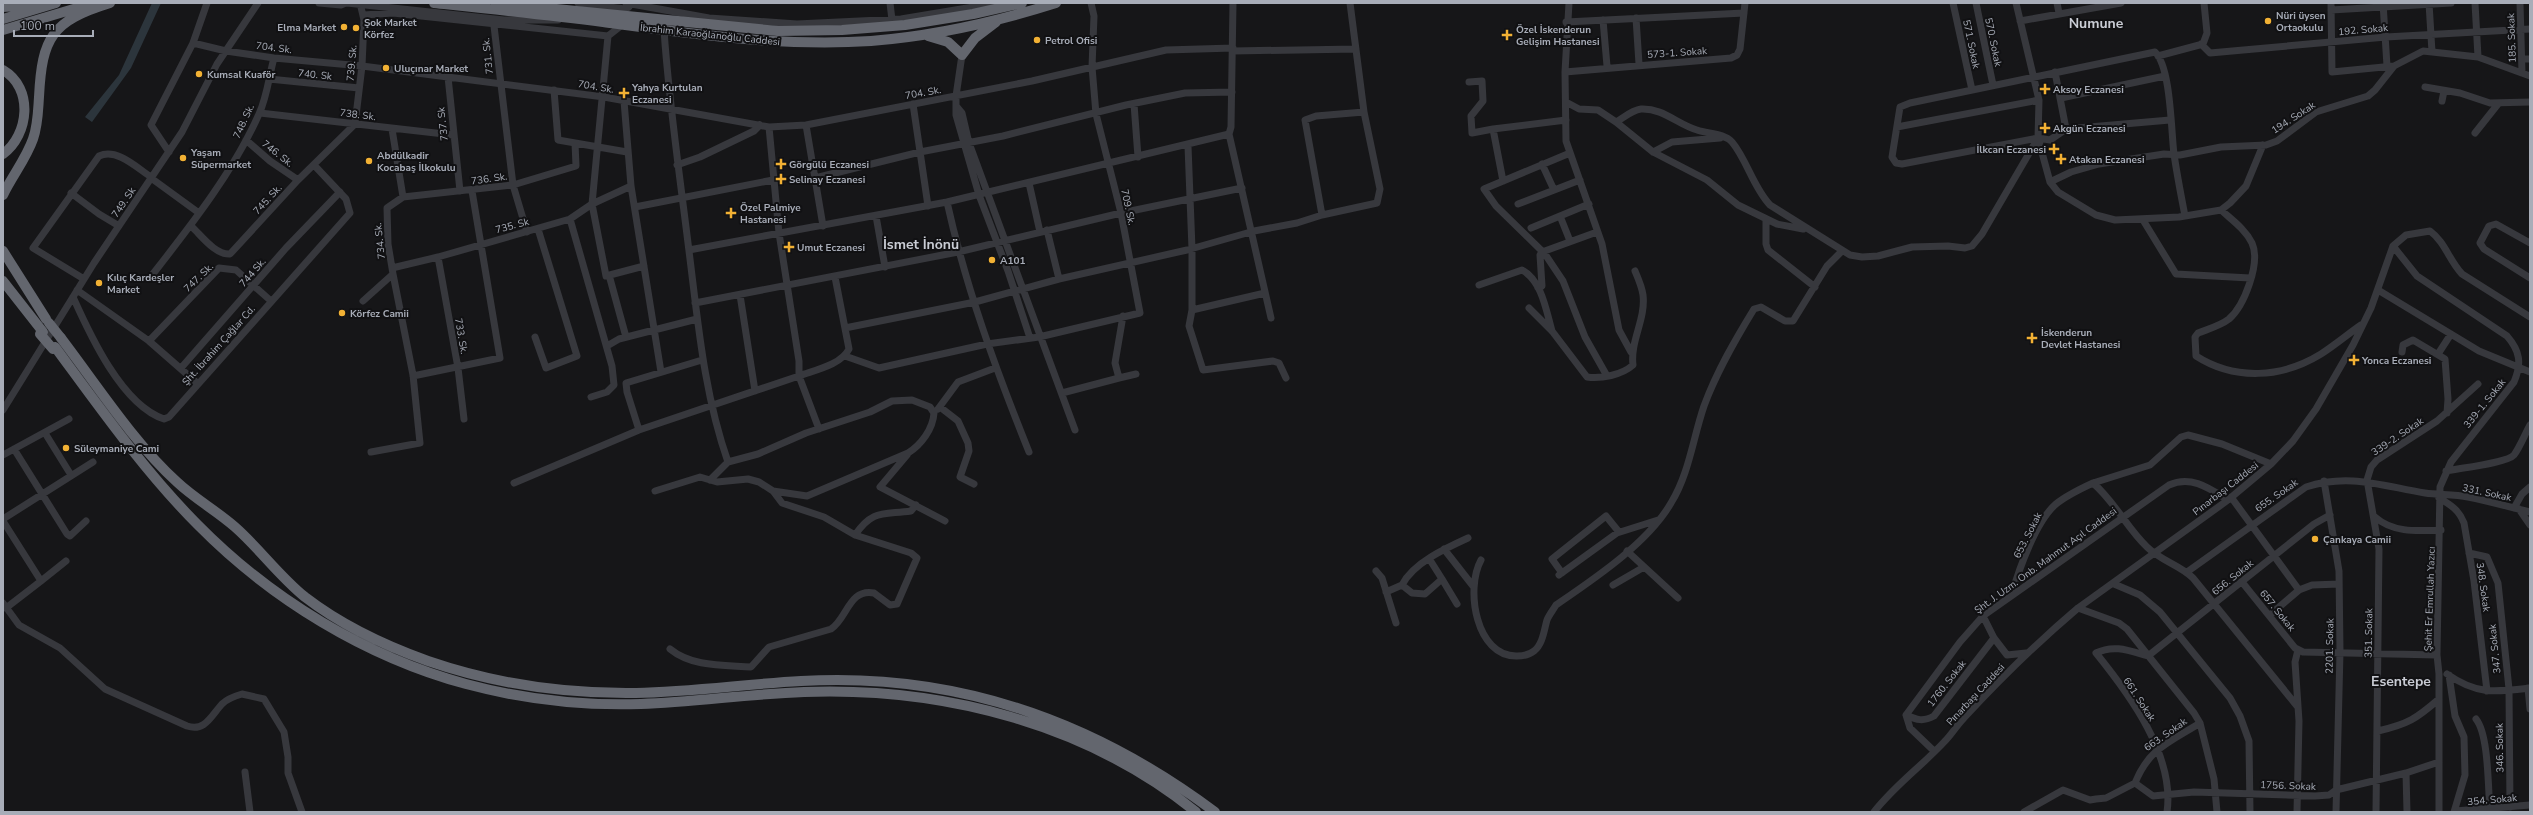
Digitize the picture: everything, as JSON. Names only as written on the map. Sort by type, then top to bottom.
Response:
[{"type":"highway","points":[[3,7],[41,3]]},
{"type":"highway","points":[[3,19],[56,3]]},
{"type":"highway","points":[[3,30],[95,3]]},
{"type":"highway","points":[[3,195],[33,139],[37,122],[40,70],[44,52],[51,38],[60,26],[74,16],[110,3]]},
{"type":"highway","name":"İbrahim Karaoğlanoğlu Caddesi","points":[[434,3],[760,41],[813,43],[871,40],[922,34],[1000,19],[1051,4]]},
{"type":"highway","name":"İbrahim Karaoğlanoğlu Caddesi","points":[[496,3],[778,31],[842,30],[905,24],[1015,4]]},
{"type":"highway","points":[[922,34],[948,42],[962,55],[975,38],[1000,19]]},
{"type":"highway","points":[[3,70],[16,83],[23,97],[25,113],[18,138],[3,154]]},
{"type":"highway","points":[[3,251],[48,321]]},
{"type":"highway","points":[[3,264],[146,449],[177,482],[234,526],[305,596],[336,618],[367,634],[426,660],[504,682],[550,689],[600,693],[687,691],[804,681],[904,684],[954,691],[1030,712],[1074,727],[1148,766],[1215,812]]},
{"type":"highway","points":[[3,281],[42,333],[170,494],[224,549],[252,572],[326,624],[376,650],[422,670],[503,692],[550,700],[600,704],[689,701],[803,692],[857,692],[902,695],[950,702],[1035,724],[1069,737],[1143,776],[1196,812]]},
{"type":"highway","points":[[3,289],[42,333]]},
{"type":"street","points":[[168,152],[151,126],[193,43],[207,3]]},
{"type":"street","name":"749. Sk","points":[[3,410],[84,279],[168,152],[226,51],[258,3]]},
{"type":"street","points":[[319,3],[340,5],[347,3],[360,4],[516,21],[571,18]]},
{"type":"street","points":[[578,3],[626,9],[628,3],[709,18],[751,23],[821,24],[892,20],[997,3]]},
{"type":"street","points":[[890,3],[892,20]]},
{"type":"street","name":"709. Sk.","points":[[845,356],[879,368],[987,344],[1039,337],[1140,312],[1121,213],[1096,114],[1092,67],[1094,16],[1091,3]]},
{"type":"street","points":[[1233,3],[1232,92],[1229,134],[1242,188],[1250,232],[1271,318]]},
{"type":"street","points":[[845,328],[974,302],[1130,262],[1192,248],[1250,232],[1297,223],[1322,215],[1377,203],[1380,197],[1364,112],[1350,3]]},
{"type":"street","points":[[1569,3],[1566,22],[1566,141],[1589,204],[1607,267],[1619,330],[1632,352]]},
{"type":"street","name":"573-1. Sokak","points":[[1565,72],[1607,66],[1731,58],[1737,55],[1745,3]]},
{"type":"street","name":"571. Sokak","points":[[1954,3],[1972,90]]},
{"type":"street","name":"570. Sokak","points":[[1976,3],[1993,85]]},
{"type":"street","points":[[2016,3],[2039,100],[2038,138],[2050,182],[2058,192],[2096,215],[2115,220],[2143,220],[2185,216],[2220,210],[2230,203],[2246,186],[2262,145]]},
{"type":"street","points":[[2057,3],[2059,13]]},
{"type":"street","points":[[2020,21],[2121,3]]},
{"type":"street","points":[[2158,56],[2201,44],[2207,33],[2204,3]]},
{"type":"street","points":[[2383,4],[2386,37],[2391,66],[2332,72],[2331,6],[2383,4],[2450,3]]},
{"type":"street","points":[[2475,3],[2478,57]]},
{"type":"street","name":"185. Sokak","points":[[2520,3],[2522,73]]},
{"type":"street","name":"739. Sk.","points":[[355,124],[362,66],[364,15],[360,4]]},
{"type":"street","points":[[2429,4],[2432,52]]},
{"type":"street","points":[[364,15],[393,13],[494,26],[608,36],[622,25]]},
{"type":"street","points":[[1566,22],[1744,13]]},
{"type":"street","points":[[1636,18],[1639,64]]},
{"type":"street","points":[[1603,20],[1607,66]]},
{"type":"street","name":"731. Sk.","points":[[494,26],[513,185],[527,232]]},
{"type":"street","name":"192. Sokak","points":[[2201,44],[2210,53],[2386,37],[2530,29]]},
{"type":"street","points":[[664,30],[670,109],[702,360],[717,430],[728,462]]},
{"type":"street","points":[[608,36],[592,204],[606,276],[644,266]]},
{"type":"street","name":"704. Sk.","points":[[193,43],[226,51],[274,58],[362,66],[603,97],[769,127],[806,125],[956,96],[1166,50],[1356,49]]},
{"type":"street","name":"194. Sokak","points":[[2050,182],[2071,172],[2099,164],[2221,147],[2262,145],[2276,141],[2316,112],[2368,96],[2375,90],[2391,66],[2423,51],[2478,57],[2530,76]]},
{"type":"street","points":[[2170,120],[2066,129],[2050,140],[2038,138],[1902,164],[1896,163],[1892,157],[1900,107],[1910,103],[2155,52],[2158,56],[2165,76],[2174,154],[2185,216]]},
{"type":"street","points":[[962,55],[956,96],[956,115],[1006,242],[1024,290],[1039,337],[1062,393],[1075,430]]},
{"type":"street","name":"748. Sk.","points":[[149,279],[190,226],[246,140],[260,112],[274,58]]},
{"type":"street","points":[[2522,60],[2530,59]]},
{"type":"street","points":[[2055,72],[2066,129]]},
{"type":"street","points":[[2061,98],[2165,76]]},
{"type":"street","name":"737. Sk","points":[[448,77],[460,191]]},
{"type":"street","name":"740. Sk","points":[[269,80],[359,88]]},
{"type":"street","points":[[1469,82],[1482,81],[1483,101],[1470,116],[1472,133],[1566,120]]},
{"type":"street","points":[[2425,86],[2460,93],[2498,104],[2530,102]]},
{"type":"street","points":[[554,90],[558,140],[627,152]]},
{"type":"street","points":[[2442,101],[2444,91]]},
{"type":"street","points":[[815,178],[920,152],[966,143],[1185,93],[1232,92]]},
{"type":"street","points":[[1897,127],[2039,100]]},
{"type":"street","points":[[624,101],[631,186],[644,266],[652,331],[661,372]]},
{"type":"street","points":[[1566,102],[1579,109],[1598,110],[1616,122],[1653,152],[1707,180],[1738,205],[1776,224],[1808,230]]},
{"type":"street","points":[[913,104],[928,206]]},
{"type":"street","points":[[1134,104],[1138,157]]},
{"type":"street","points":[[2475,133],[2498,104]]},
{"type":"street","points":[[1616,122],[1639,110],[1654,110],[1670,116],[1680,124],[1724,137],[1731,142],[1760,195],[1770,205],[1850,256],[1862,257],[1878,256],[1912,247],[1948,246],[1965,248],[1972,246],[1982,234],[2038,138]]},
{"type":"street","name":"738. Sk.","points":[[260,112],[392,129],[453,135]]},
{"type":"street","points":[[1322,215],[1305,120],[1316,116],[1364,112]]},
{"type":"street","name":"745. Sk.","points":[[190,226],[216,249],[225,254],[230,254],[298,180],[355,124]]},
{"type":"street","points":[[677,165],[707,154],[754,131],[760,125]]},
{"type":"street","points":[[806,125],[823,226]]},
{"type":"street","points":[[769,127],[779,233],[799,361],[799,376],[819,429]]},
{"type":"street","points":[[392,129],[403,197]]},
{"type":"street","points":[[1493,129],[1503,181]]},
{"type":"street","points":[[689,250],[979,196],[1188,146],[1229,134]]},
{"type":"street","points":[[1653,152],[1672,142],[1724,137]]},
{"type":"street","name":"746. Sk.","points":[[246,140],[270,161],[298,180]]},
{"type":"street","name":"736. Sk.","points":[[403,197],[472,191],[513,185],[576,166],[575,143]]},
{"type":"street","points":[[966,143],[979,196],[998,244],[1030,338]]},
{"type":"street","points":[[1188,146],[1192,248],[1192,310],[1189,326],[1203,370],[1273,362],[1279,364],[1286,378]]},
{"type":"street","points":[[84,279],[33,248],[92,164],[108,153],[117,155],[199,213]]},
{"type":"street","points":[[1570,153],[1484,189],[1496,206],[1542,252],[1562,281],[1585,336],[1608,376]]},
{"type":"street","points":[[1542,164],[1554,190]]},
{"type":"street","name":"Şht. İbrahim Çağlar Cd.","points":[[73,297],[99,351],[112,371],[135,398],[155,416],[164,419],[169,417],[197,383],[350,213],[346,199],[314,165]]},
{"type":"street","points":[[635,207],[773,180]]},
{"type":"street","points":[[1518,204],[1580,180]]},
{"type":"street","points":[[1029,183],[1059,280]]},
{"type":"street","name":"735. Sk","points":[[392,271],[480,244],[570,219],[592,204],[631,186]]},
{"type":"street","points":[[695,303],[740,295],[787,284],[835,277],[998,244],[1044,231],[1121,213],[1191,200],[1242,188]]},
{"type":"street","points":[[413,376],[458,368],[500,358],[472,191]]},
{"type":"street","name":"744 Sk.","points":[[181,368],[253,286],[340,192]]},
{"type":"street","points":[[71,193],[99,214],[119,226]]},
{"type":"street","name":"734. Sk.","points":[[392,271],[386,208],[403,197]]},
{"type":"street","points":[[947,202],[958,252],[987,344],[995,368],[1029,452]]},
{"type":"street","points":[[1531,228],[1589,204]]},
{"type":"street","points":[[2220,210],[2244,230],[2252,245],[2253,267],[2239,309],[2227,320],[2198,333],[2195,337],[2194,353],[2210,365],[2230,372],[2252,374],[2288,369],[2322,354],[2362,325]]},
{"type":"street","points":[[876,216],[885,267]]},
{"type":"street","points":[[1560,216],[1570,241]]},
{"type":"street","points":[[570,219],[607,346],[614,385],[607,392],[591,397]]},
{"type":"street","points":[[1766,219],[1766,244],[1768,250],[1815,287]]},
{"type":"street","points":[[2143,220],[2176,274],[2250,278]]},
{"type":"street","points":[[2530,243],[2496,224],[2489,226],[2480,243],[2484,249],[2530,278]]},
{"type":"street","points":[[535,337],[546,368],[577,356],[538,229]]},
{"type":"street","points":[[2520,369],[2517,347],[2507,336],[2417,276],[2393,246],[2406,235],[2430,230],[2440,238],[2454,265],[2462,274],[2530,317]]},
{"type":"street","points":[[1538,288],[1542,286],[1540,255],[1542,252],[1597,232]]},
{"type":"street","name":"Pınarbaşı Caddesi","points":[[1874,812],[1897,786],[1934,751],[2027,653],[2078,608],[2114,584],[2229,499],[2271,464],[2293,441],[2316,409],[2353,345],[2378,290],[2393,246]]},
{"type":"street","points":[[1480,560],[1473,586],[1474,609],[1480,624],[1494,648],[1509,656],[1524,656],[1535,650],[1543,638],[1547,619],[1556,605],[1646,536],[1671,505],[1683,482],[1694,435],[1720,368],[1754,309],[1761,307],[1785,322],[1793,321],[1827,266],[1842,251]]},
{"type":"street","name":"733. Sk.","points":[[438,257],[458,368],[464,419]]},
{"type":"street","name":"747. Sk.","points":[[151,343],[219,268],[236,270],[253,286]]},
{"type":"street","points":[[1480,285],[1522,270],[1531,275],[1538,288],[1552,331]]},
{"type":"street","points":[[363,301],[392,271]]},
{"type":"street","points":[[371,452],[420,443],[413,376],[392,271]]},
{"type":"street","points":[[1529,308],[1552,331],[1587,377],[1597,378],[1627,370],[1633,365],[1632,352],[1643,306],[1643,294],[1635,271]]},
{"type":"street","points":[[609,275],[626,337]]},
{"type":"street","points":[[514,483],[639,430],[712,407],[799,376],[845,356],[848,341],[835,277]]},
{"type":"street","points":[[253,286],[271,301]]},
{"type":"street","points":[[77,290],[151,343],[197,383]]},
{"type":"street","points":[[2378,290],[2479,350],[2520,369],[2530,372]]},
{"type":"street","points":[[1192,310],[1265,293]]},
{"type":"street","points":[[740,295],[755,391]]},
{"type":"street","points":[[1119,378],[1115,362],[1123,316]]},
{"type":"street","points":[[607,346],[626,337],[697,319]]},
{"type":"street","points":[[2438,354],[2451,334]]},
{"type":"street","points":[[2402,352],[2403,345],[2413,340],[2444,359],[2446,369],[2447,413]]},
{"type":"street","points":[[639,430],[627,392],[626,384],[702,360]]},
{"type":"street","points":[[934,413],[958,382],[995,368]]},
{"type":"street","name":"339-1. Sokak","points":[[2441,530],[2439,496],[2446,471],[2514,382],[2520,369]]},
{"type":"street","points":[[1062,393],[1136,374]]},
{"type":"street","name":"339-2. Sokak","points":[[2367,480],[2371,467],[2377,460],[2447,413],[2478,384]]},
{"type":"street","points":[[710,480],[728,462],[758,454],[819,429],[870,412],[892,401],[912,400],[930,407],[934,413],[934,421],[917,447],[910,452],[806,496],[773,491]]},
{"type":"street","points":[[940,406],[958,420],[969,451],[960,477],[974,484]]},
{"type":"street","points":[[3,455],[70,419]]},
{"type":"street","points":[[2446,471],[2472,465],[2504,461],[2514,455],[2530,425]]},
{"type":"street","points":[[45,433],[71,475]]},
{"type":"street","name":"653. Sokak","points":[[2012,594],[2016,580],[2042,521],[2055,505],[2070,494],[2093,483],[2150,465],[2181,437],[2194,435],[2244,452],[2271,464]]},
{"type":"street","points":[[14,449],[43,493],[67,534],[70,536],[86,521]]},
{"type":"street","points":[[910,452],[880,487],[945,521]]},
{"type":"street","points":[[42,581],[3,520],[93,462]]},
{"type":"street","points":[[655,491],[700,477],[717,482],[748,479],[759,482],[773,491],[782,503],[824,517],[855,535],[911,553],[917,558],[897,604],[890,605],[874,593],[863,594],[849,604],[837,625],[831,629],[769,647],[751,667],[696,663],[685,659],[670,649]]},
{"type":"street","name":"Şht. J. Uzm. Onb. Mahmut Açıl Caddesi","points":[[1906,715],[1960,642],[1983,616],[2123,516],[2179,480],[2193,481],[2208,487],[2229,499],[2299,590]]},
{"type":"street","name":"655. Sokak","points":[[2186,572],[2306,487],[2324,481],[2367,480],[2384,486],[2439,496]]},
{"type":"street","name":"351. Sokak","points":[[2367,480],[2375,517],[2379,549],[2376,812]]},
{"type":"street","name":"2201. Sokak","points":[[2324,481],[2339,584],[2340,652],[2336,812]]},
{"type":"street","points":[[2093,483],[2106,494],[2155,554],[2186,572],[2215,604],[2297,706]]},
{"type":"street","points":[[2530,488],[2522,494],[2516,509],[2530,525]]},
{"type":"street","name":"331. Sokak","points":[[2439,496],[2466,496],[2530,512]]},
{"type":"street","name":"348. Sokak","points":[[2439,496],[2452,505],[2461,514],[2474,581],[2487,691]]},
{"type":"street","points":[[855,535],[862,525],[873,516],[882,512],[911,511],[916,506]]},
{"type":"street","name":"656. Sokak","points":[[2148,656],[2178,634],[2320,520],[2330,515]]},
{"type":"street","points":[[1619,532],[1606,516],[1552,559],[1561,574],[1619,532],[1658,520]]},
{"type":"street","points":[[2375,517],[2384,526],[2409,531],[2441,530]]},
{"type":"street","name":"Şehit Er Emrullah Yazıcı","points":[[2439,812],[2439,668],[2437,655],[2441,530]]},
{"type":"street","points":[[1386,592],[1402,584],[1407,575],[1430,560],[1434,553],[1468,538]]},
{"type":"street","points":[[1444,549],[1473,586]]},
{"type":"street","points":[[1627,551],[1678,598]]},
{"type":"street","name":"347. Sokak","points":[[2469,553],[2487,557],[2498,583],[2509,689]]},
{"type":"street","points":[[1430,560],[1457,604]]},
{"type":"street","points":[[66,561],[42,581],[5,605],[19,625],[60,648],[105,689],[195,729],[203,726],[223,703],[242,694],[264,700],[284,732],[288,757],[288,773],[302,812]]},
{"type":"street","points":[[1613,585],[1644,567]]},
{"type":"street","points":[[1376,571],[1382,578],[1396,623]]},
{"type":"street","points":[[1402,584],[1412,593],[1425,594],[1442,579]]},
{"type":"street","name":"657. Sokak","points":[[2242,582],[2298,650]]},
{"type":"street","points":[[2114,584],[2140,595],[2160,612],[2230,698],[2240,716],[2249,741],[2252,794],[2250,812]]},
{"type":"street","points":[[2270,615],[2299,590],[2312,585],[2339,584]]},
{"type":"street","points":[[2078,608],[2119,623],[2127,629],[2194,713],[2200,723],[2216,794],[2217,812]]},
{"type":"street","points":[[1983,616],[1994,638],[2007,655],[2027,653]]},
{"type":"street","name":"1760. Sokak","points":[[1906,715],[1917,720],[1926,720],[1934,716],[1994,638]]},
{"type":"street","name":"661. Sokak","points":[[2148,656],[2121,648],[2105,649],[2096,654],[2121,687],[2159,749],[2169,795],[2168,812]]},
{"type":"street","points":[[2297,812],[2299,795],[2295,662],[2298,650],[2303,652],[2437,655]]},
{"type":"street","points":[[2439,668],[2472,689],[2487,691],[2529,688],[2530,709]]},
{"type":"street","points":[[2449,675],[2455,716],[2464,737],[2465,775],[2455,811]]},
{"type":"street","name":"346. Sokak","points":[[2509,689],[2510,807]]},
{"type":"street","points":[[2378,731],[2405,725],[2420,716],[2439,699]]},
{"type":"street","points":[[1906,715],[1910,728],[1934,751]]},
{"type":"street","points":[[2476,719],[2480,724],[2484,747],[2490,810]]},
{"type":"street","name":"663. Sokak","points":[[2135,783],[2142,766],[2151,754],[2200,723]]},
{"type":"street","name":"1756. Sokak","points":[[2135,783],[2153,796],[2194,792],[2216,794],[2329,795],[2336,790],[2377,781],[2439,762]]},
{"type":"street","points":[[245,772],[250,812]]},
{"type":"street","points":[[2406,773],[2406,812]]},
{"type":"street","points":[[2024,812],[2056,792],[2063,790],[2090,800],[2106,798],[2135,783]]},
{"type":"street","name":"354. Sokak","points":[[2455,811],[2490,810],[2530,805]]},
{"type":"shaded area","points":[[152,3],[161,3],[131,68],[92,122],[85,117],[119,75]]},
{"type":"place","name":"Nüri üysen Ortaokulu","points":[[2268,21]]},
{"type":"place","name":"Elma Market","points":[[344,27]]},
{"type":"place","name":"Şok Market Körfez","points":[[356,28]]},
{"type":"place","name":"Özel İskenderun Gelişim Hastanesi","points":[[1507,35]]},
{"type":"place","name":"Petrol Ofisi","points":[[1037,40]]},
{"type":"place","name":"Uluçınar Market","points":[[386,68]]},
{"type":"place","name":"Kumsal Kuaför","points":[[199,74]]},
{"type":"place","name":"Aksoy Eczanesi","points":[[2045,89]]},
{"type":"place","name":"Yahya Kurtulan Eczanesi","points":[[624,93]]},
{"type":"place","name":"Akgün Eczanesi","points":[[2045,128]]},
{"type":"place","name":"İlkcan Eczanesi","points":[[2054,149]]},
{"type":"place","name":"Yaşam Süpermarket","points":[[183,158]]},
{"type":"place","name":"Atakan Eczanesi","points":[[2061,159]]},
{"type":"place","name":"Abdülkadir Kocabaş İlkokulu","points":[[369,161]]},
{"type":"place","name":"Görgülü Eczanesi","points":[[781,164]]},
{"type":"place","name":"Selinay Eczanesi","points":[[781,179]]},
{"type":"place","name":"Özel Palmiye Hastanesi","points":[[731,213]]},
{"type":"place","name":"Umut Eczanesi","points":[[789,247]]},
{"type":"place","name":"A101","points":[[992,260]]},
{"type":"place","name":"Kılıç Kardeşler Market","points":[[99,283]]},
{"type":"place","name":"Körfez Camii","points":[[342,313]]},
{"type":"place","name":"İskenderun Devlet Hastanesi","points":[[2032,338]]},
{"type":"place","name":"Yonca Eczanesi","points":[[2354,360]]},
{"type":"place","name":"Süleymaniye Cami","points":[[66,448]]},
{"type":"place","name":"Çankaya Camii","points":[[2315,539]]},
{"type":"district","name":"Numune","points":[[2096,23]]},
{"type":"district","name":"İsmet İnönü","points":[[921,244]]},
{"type":"district","name":"Esentepe","points":[[2401,681]]}]
